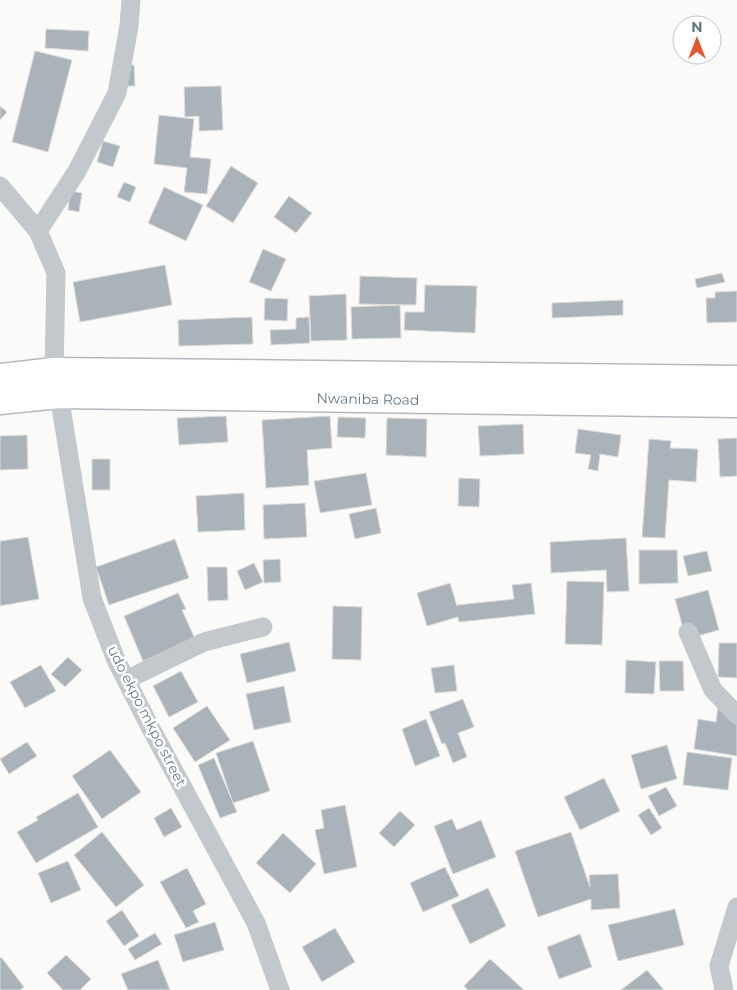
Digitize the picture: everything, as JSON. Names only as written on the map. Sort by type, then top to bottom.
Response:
[{"type":"main road","points":[[0,377],[57,383],[737,380]]},
{"type":"main road","name":"Nwaniba Road","points":[[0,401],[57,383],[737,404]]},
{"type":"street","points":[[38,230],[77,172],[117,93],[129,26],[130,0]]},
{"type":"street","name":"udo ekpo mkpo street","points":[[0,186],[38,230],[56,273],[57,383],[92,598],[116,660],[148,725],[256,923],[280,990]]},
{"type":"street","points":[[126,680],[204,642],[263,627]]},
{"type":"street","points":[[688,632],[713,690],[737,715]]},
{"type":"street","points":[[724,990],[719,966],[737,907]]},
{"type":"building","points":[[46,29],[89,31],[88,51],[45,48]]},
{"type":"building","points":[[35,51],[72,60],[48,152],[12,142]]},
{"type":"building","points":[[134,65],[135,86],[114,86],[113,66]]},
{"type":"building","points":[[221,86],[223,130],[199,131],[199,116],[185,117],[184,87]]},
{"type":"building","points":[[0,106],[7,112],[0,120]]},
{"type":"building","points":[[159,115],[194,119],[190,157],[211,159],[207,194],[184,192],[187,168],[154,164]]},
{"type":"building","points":[[103,141],[120,146],[113,167],[97,162]]},
{"type":"building","points":[[231,166],[258,183],[233,223],[206,206]]},
{"type":"building","points":[[124,182],[136,187],[130,202],[117,197]]},
{"type":"building","points":[[164,187],[203,205],[186,241],[148,223]]},
{"type":"building","points":[[70,191],[82,193],[79,212],[68,210]]},
{"type":"building","points":[[289,196],[312,213],[296,233],[274,217]]},
{"type":"building","points":[[263,249],[286,259],[271,291],[249,282]]},
{"type":"building","points":[[165,265],[172,305],[80,322],[73,282]]},
{"type":"building","points":[[722,273],[725,282],[697,288],[695,279]]},
{"type":"building","points":[[360,276],[417,278],[416,305],[359,304]]},
{"type":"building","points":[[425,285],[477,286],[475,333],[404,330],[405,312],[424,312]]},
{"type":"building","points":[[737,291],[737,322],[707,323],[706,298],[715,298],[715,292]]},
{"type":"building","points":[[346,294],[347,340],[311,341],[309,296]]},
{"type":"building","points":[[265,298],[288,299],[287,321],[264,320]]},
{"type":"building","points":[[623,300],[623,315],[552,318],[552,303]]},
{"type":"building","points":[[400,305],[401,338],[352,339],[351,307]]},
{"type":"building","points":[[252,317],[253,344],[179,346],[178,320]]},
{"type":"building","points":[[309,317],[310,343],[271,345],[270,330],[296,329],[296,318]]},
{"type":"building","points":[[226,416],[228,442],[179,445],[177,418]]},
{"type":"building","points":[[330,416],[332,448],[307,450],[309,485],[266,488],[262,420]]},
{"type":"building","points":[[338,417],[366,418],[365,438],[337,437]]},
{"type":"building","points":[[387,418],[427,419],[426,457],[386,455]]},
{"type":"building","points":[[523,424],[524,454],[480,456],[478,426]]},
{"type":"building","points":[[578,429],[621,435],[618,457],[600,454],[598,471],[588,469],[591,455],[575,453]]},
{"type":"building","points":[[27,435],[28,469],[0,470],[0,436]]},
{"type":"building","points":[[737,438],[737,476],[720,477],[718,439]]},
{"type":"building","points":[[649,439],[671,441],[670,448],[698,449],[696,482],[669,480],[665,538],[642,537]]},
{"type":"building","points":[[92,459],[110,459],[110,490],[92,490]]},
{"type":"building","points":[[366,473],[372,505],[320,513],[314,481]]},
{"type":"building","points":[[459,478],[480,479],[479,507],[458,506]]},
{"type":"building","points":[[244,493],[245,530],[198,532],[196,496]]},
{"type":"building","points":[[305,503],[307,537],[264,539],[263,505]]},
{"type":"building","points":[[376,508],[381,533],[355,539],[349,514]]},
{"type":"building","points":[[28,537],[39,599],[0,606],[0,541]]},
{"type":"building","points":[[626,538],[629,591],[607,592],[606,570],[551,573],[550,542]]},
{"type":"building","points":[[175,539],[189,578],[109,605],[96,567]]},
{"type":"building","points":[[639,550],[677,550],[678,583],[639,584]]},
{"type":"building","points":[[707,551],[712,571],[688,576],[683,556]]},
{"type":"building","points":[[280,559],[281,582],[264,583],[263,560]]},
{"type":"building","points":[[254,563],[263,582],[245,590],[237,571]]},
{"type":"building","points":[[207,567],[227,567],[228,600],[208,601]]},
{"type":"building","points":[[567,581],[604,582],[602,645],[565,644]]},
{"type":"building","points":[[450,583],[457,606],[514,599],[512,585],[531,583],[535,614],[459,622],[458,617],[427,626],[417,593]]},
{"type":"building","points":[[708,590],[719,630],[686,639],[675,599]]},
{"type":"building","points":[[178,593],[186,609],[182,610],[195,639],[143,661],[124,616]]},
{"type":"building","points":[[333,606],[362,607],[361,660],[332,659]]},
{"type":"building","points":[[289,642],[296,671],[247,683],[240,654]]},
{"type":"building","points":[[719,643],[737,643],[737,678],[718,677]]},
{"type":"building","points":[[68,657],[82,670],[65,687],[51,674]]},
{"type":"building","points":[[626,660],[656,662],[654,694],[625,693]]},
{"type":"building","points":[[659,661],[683,661],[684,691],[660,691]]},
{"type":"building","points":[[41,665],[56,691],[25,708],[10,682]]},
{"type":"building","points":[[454,665],[457,691],[435,693],[431,668]]},
{"type":"building","points":[[181,671],[198,702],[169,717],[153,686]]},
{"type":"building","points":[[284,686],[291,722],[254,730],[246,694]]},
{"type":"building","points":[[463,699],[474,727],[458,733],[467,757],[453,763],[445,743],[442,744],[429,712]]},
{"type":"building","points":[[207,706],[230,740],[195,762],[173,728]]},
{"type":"building","points":[[718,706],[737,708],[734,724],[737,724],[737,756],[694,749],[698,719],[716,722]]},
{"type":"building","points":[[426,719],[440,756],[415,766],[402,729]]},
{"type":"building","points":[[253,741],[270,791],[233,803],[216,753]]},
{"type":"building","points":[[27,742],[37,756],[9,774],[0,759]]},
{"type":"building","points":[[667,745],[677,779],[641,789],[631,755]]},
{"type":"building","points":[[110,750],[141,792],[102,819],[72,776]]},
{"type":"building","points":[[687,752],[732,758],[728,790],[683,785]]},
{"type":"building","points":[[214,758],[237,812],[220,818],[198,765]]},
{"type":"building","points":[[604,778],[620,811],[580,830],[564,797]]},
{"type":"building","points":[[666,787],[677,806],[659,816],[648,796]]},
{"type":"building","points":[[78,793],[98,827],[36,863],[17,832],[38,820],[36,817]]},
{"type":"building","points":[[345,805],[357,867],[324,874],[315,830],[324,828],[321,810]]},
{"type":"building","points":[[171,808],[182,827],[164,837],[154,818]]},
{"type":"building","points":[[649,808],[662,828],[651,835],[638,815]]},
{"type":"building","points":[[400,811],[415,825],[394,847],[379,833]]},
{"type":"building","points":[[452,819],[457,830],[481,820],[496,857],[453,874],[434,826]]},
{"type":"building","points":[[102,832],[144,885],[116,907],[74,855]]},
{"type":"building","points":[[571,832],[590,887],[589,875],[618,874],[620,908],[591,910],[591,899],[538,917],[515,851]]},
{"type":"building","points":[[283,833],[316,864],[290,893],[256,863]]},
{"type":"building","points":[[68,861],[81,890],[51,903],[38,873]]},
{"type":"building","points":[[445,867],[459,896],[423,912],[410,883]]},
{"type":"building","points":[[187,868],[206,904],[193,911],[199,922],[186,928],[160,882]]},
{"type":"building","points":[[488,888],[506,926],[470,944],[451,905]]},
{"type":"building","points":[[675,909],[684,945],[618,961],[608,925]]},
{"type":"building","points":[[122,910],[139,936],[124,946],[106,921]]},
{"type":"building","points":[[215,922],[224,950],[183,962],[174,935]]},
{"type":"building","points":[[335,928],[355,962],[322,982],[302,947]]},
{"type":"building","points":[[155,933],[162,944],[135,960],[128,949]]},
{"type":"building","points":[[580,934],[592,967],[559,979],[547,947]]},
{"type":"building","points":[[66,955],[91,979],[80,990],[63,990],[47,973]]},
{"type":"building","points":[[1,957],[24,987],[20,990],[0,990]]},
{"type":"building","points":[[490,959],[524,990],[468,990],[464,986]]},
{"type":"building","points":[[158,960],[170,990],[128,990],[121,974]]},
{"type":"building","points":[[647,970],[664,990],[621,990]]}]
